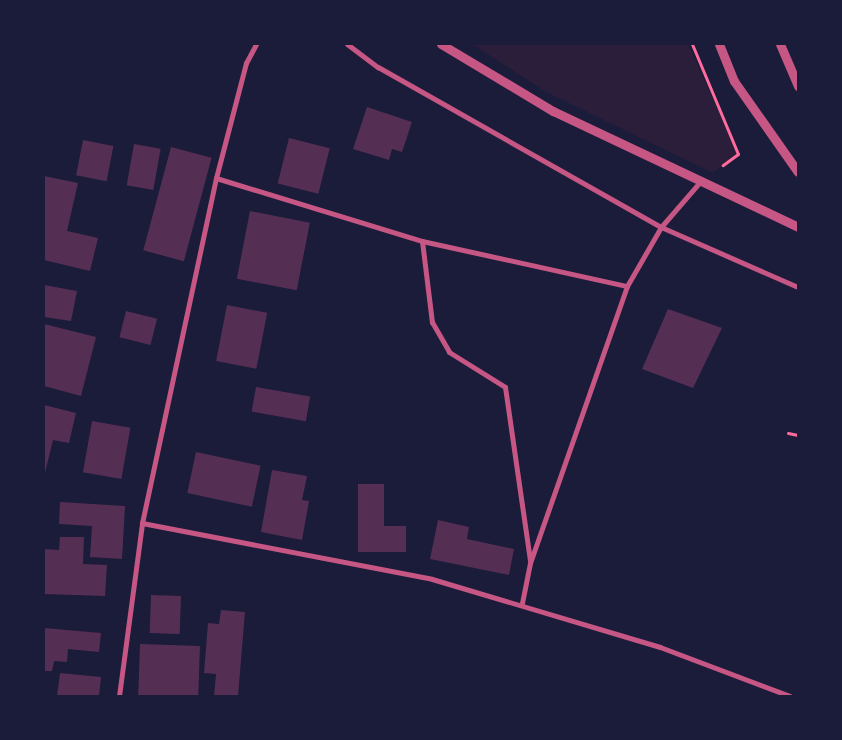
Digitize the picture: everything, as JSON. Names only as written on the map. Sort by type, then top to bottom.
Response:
[{"type":"street","points":[[119,696],[142,523],[216,178],[246,63],[256,44]]},
{"type":"street","points":[[347,44],[378,67],[661,227],[798,287]]},
{"type":"street","points":[[441,44],[553,111],[699,184],[798,227]]},
{"type":"street","points":[[718,44],[738,88],[798,172]]},
{"type":"street","points":[[780,44],[798,86]]},
{"type":"street","points":[[216,178],[422,241],[627,286]]},
{"type":"street","points":[[522,603],[530,563],[627,286],[661,227],[699,184]]},
{"type":"street","points":[[422,241],[432,322],[450,352],[505,387],[530,563]]},
{"type":"street","points":[[142,523],[432,579],[522,603],[660,647],[790,696]]},
{"type":"path","points":[[692,44],[738,154],[699,184]]},
{"type":"path","points":[[788,432],[798,435]]},
{"type":"shaded area","points":[[472,44],[688,44],[738,154],[713,173],[546,92]]},
{"type":"building","points":[[367,107],[412,122],[402,152],[392,149],[389,160],[353,149]]},
{"type":"building","points":[[289,138],[330,148],[318,194],[278,184]]},
{"type":"building","points":[[83,140],[113,146],[107,181],[76,175]]},
{"type":"building","points":[[134,144],[161,149],[153,190],[127,185]]},
{"type":"building","points":[[171,147],[212,158],[184,261],[143,250]]},
{"type":"building","points":[[44,176],[78,183],[67,231],[98,238],[90,271],[44,260]]},
{"type":"building","points":[[250,211],[310,223],[297,290],[237,279]]},
{"type":"building","points":[[44,285],[77,291],[71,321],[44,317]]},
{"type":"building","points":[[227,305],[267,313],[256,369],[216,361]]},
{"type":"building","points":[[668,309],[722,328],[693,388],[642,369]]},
{"type":"building","points":[[126,311],[157,319],[151,345],[119,337]]},
{"type":"building","points":[[44,324],[96,337],[81,396],[44,386]]},
{"type":"building","points":[[256,387],[310,397],[306,421],[252,412]]},
{"type":"building","points":[[44,405],[76,413],[69,443],[53,440],[44,477]]},
{"type":"building","points":[[92,421],[130,428],[121,479],[83,472]]},
{"type":"building","points":[[196,452],[261,466],[252,507],[187,493]]},
{"type":"building","points":[[272,470],[307,476],[302,500],[309,501],[302,540],[261,532]]},
{"type":"building","points":[[358,484],[384,484],[384,526],[406,526],[406,552],[358,552]]},
{"type":"building","points":[[60,502],[125,506],[122,559],[90,557],[92,526],[59,524]]},
{"type":"building","points":[[438,520],[469,527],[467,539],[514,549],[509,575],[430,559]]},
{"type":"building","points":[[60,537],[84,537],[83,564],[107,565],[105,596],[44,594],[44,549],[59,550]]},
{"type":"building","points":[[151,595],[181,596],[180,634],[150,633]]},
{"type":"building","points":[[221,610],[245,612],[238,696],[214,696],[216,674],[204,673],[208,623],[219,624]]},
{"type":"building","points":[[44,628],[101,633],[99,652],[68,649],[67,662],[54,661],[52,671],[44,671]]},
{"type":"building","points":[[140,644],[200,646],[198,696],[138,696]]},
{"type":"building","points":[[60,673],[101,677],[99,696],[57,696]]}]
